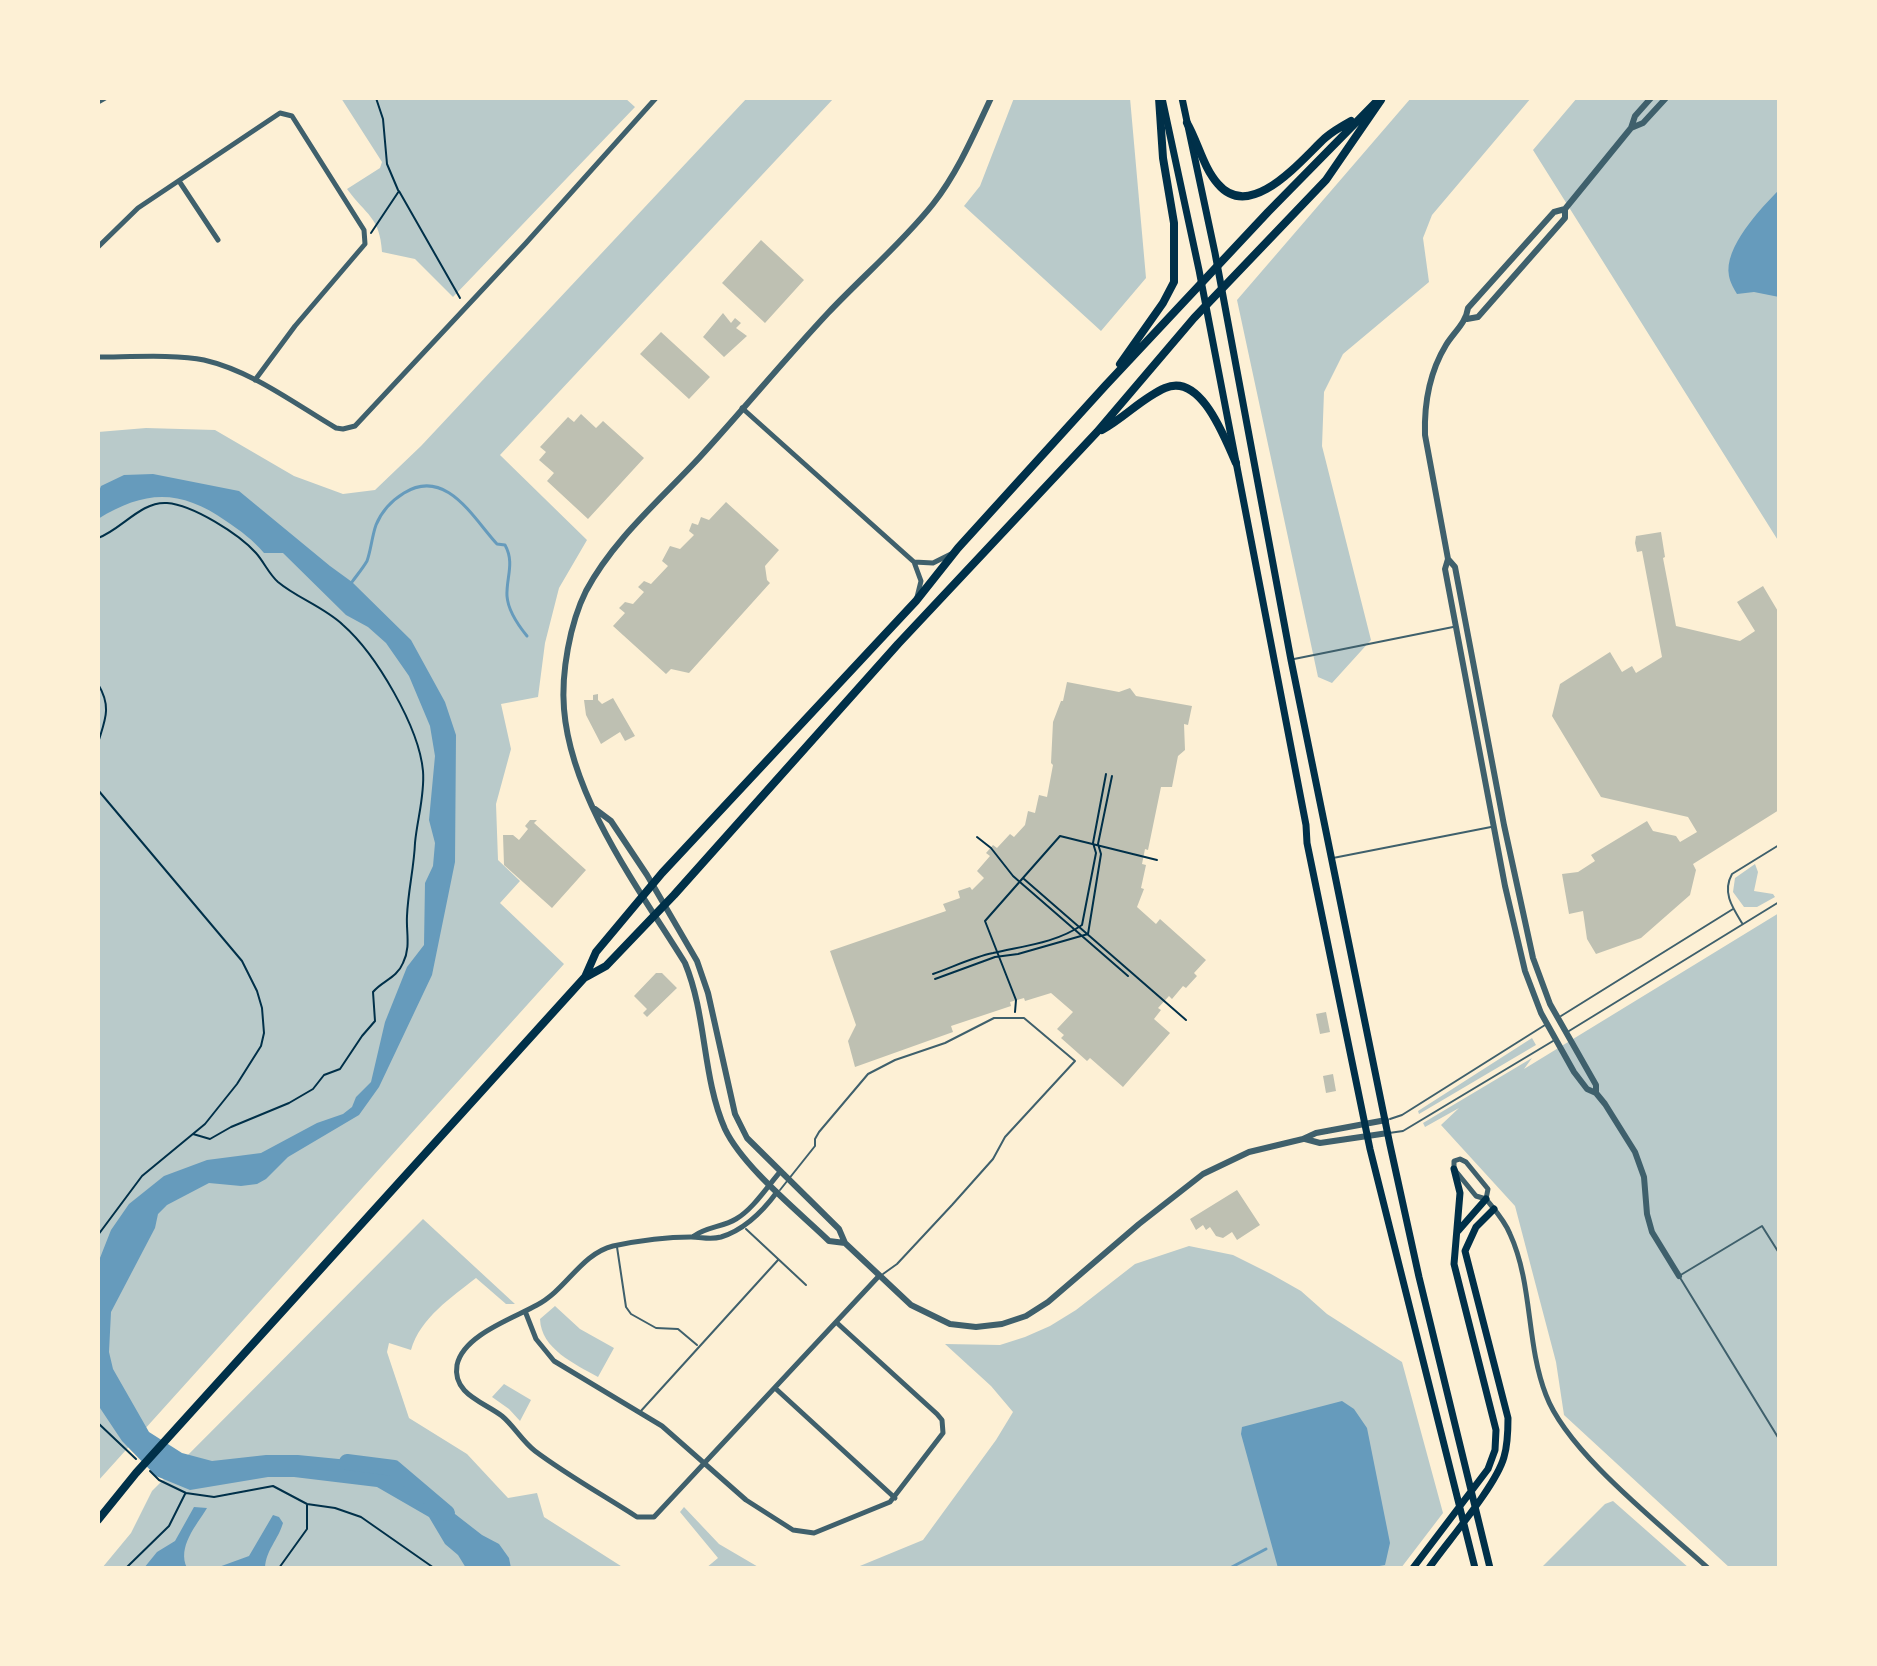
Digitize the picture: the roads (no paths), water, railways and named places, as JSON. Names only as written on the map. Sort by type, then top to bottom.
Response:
[{"type":"main road","points":[[1161,98],[1202,284],[1307,843],[1368,1136],[1401,1280],[1475,1568]]},
{"type":"main road","points":[[1105,386],[1163,303],[1174,282],[1174,223],[1163,158],[1161,98]]},
{"type":"main road","points":[[1182,98],[1291,660],[1388,1133],[1419,1277],[1490,1568]]},
{"type":"main road","points":[[98,1513],[193,1413],[585,977],[596,952],[643,895],[916,601],[958,548],[1105,386],[1362,114],[1381,98]]},
{"type":"main road","points":[[585,977],[606,966],[656,915],[898,644],[1097,432],[1221,289],[1326,180],[1353,145],[1381,98]]},
{"type":"main road","points":[[1187,123],[1218,185],[1234,195],[1253,195],[1278,182],[1329,135],[1362,114]]},
{"type":"main road","points":[[1097,432],[1168,386],[1184,388],[1204,400],[1236,463]]},
{"type":"main road","points":[[1413,1568],[1488,1469],[1495,1450],[1496,1430],[1454,1264],[1460,1193],[1454,1169]]},
{"type":"main road","points":[[1456,1233],[1486,1199]]},
{"type":"main road","points":[[1429,1568],[1494,1478],[1504,1459],[1508,1439],[1508,1418],[1465,1251],[1476,1227],[1494,1209]]},
{"type":"main road","points":[[1401,1280],[1409,1276],[1419,1277]]},
{"type":"main road","points":[[98,1520],[113,1499]]},
{"type":"street","points":[[98,102],[105,98]]},
{"type":"street","points":[[98,357],[201,359],[255,380],[336,428],[355,426],[656,98]]},
{"type":"street","points":[[845,1243],[829,1241],[739,1152],[726,1130],[716,1104],[694,983],[685,963],[602,829],[572,753],[563,708],[567,652],[575,618],[586,592],[621,540],[933,203],[962,157],[991,98]]},
{"type":"street","points":[[1651,98],[1635,116],[1631,128],[1565,209],[1554,212],[1468,308],[1467,319],[1441,352],[1426,395],[1424,415],[1448,559],[1445,569],[1455,626],[1525,971],[1547,1024],[1574,1072],[1587,1089],[1596,1093],[1612,1115],[1641,1165],[1652,1232],[1679,1276]]},
{"type":"street","points":[[1631,128],[1643,123],[1666,98]]},
{"type":"street","points":[[98,247],[138,208],[280,113],[292,116],[361,224],[365,244],[295,326],[255,380]]},
{"type":"street","points":[[179,181],[218,240]]},
{"type":"street","points":[[1467,319],[1478,317],[1509,283],[1565,218],[1565,209]]},
{"type":"street","points":[[742,408],[914,562],[921,581],[916,601]]},
{"type":"street","points":[[914,562],[933,563],[958,548]]},
{"type":"street","points":[[1448,559],[1455,567],[1504,825],[1533,958],[1549,1002],[1596,1085],[1596,1093]]},
{"type":"street","points":[[595,809],[611,821],[697,961],[708,993],[735,1114],[747,1138],[839,1229],[845,1243],[878,1277],[911,1305],[950,1324],[976,1327],[1002,1324],[1026,1316],[1048,1302],[1203,1174],[1241,1154],[1316,1133],[1386,1120]]},
{"type":"street","points":[[707,1053],[721,1050]]},
{"type":"street","points":[[1303,1139],[1320,1143],[1388,1133]]},
{"type":"street","points":[[1486,1199],[1488,1189],[1466,1162],[1457,1159],[1454,1169],[1476,1196],[1486,1199],[1510,1233],[1522,1272],[1545,1393],[1558,1421],[1612,1480],[1708,1568]]},
{"type":"street","points":[[693,1237],[744,1214],[780,1172]]},
{"type":"street","points":[[778,1192],[744,1226],[719,1237],[617,1246],[599,1252],[552,1296],[498,1323],[462,1354],[457,1375],[465,1392],[501,1415],[535,1451],[637,1517],[647,1519],[658,1516],[878,1277]]},
{"type":"street","points":[[525,1311],[533,1333],[549,1356],[662,1426],[737,1493],[798,1533],[814,1533],[884,1506],[895,1498],[943,1433],[942,1420],[836,1322]]},
{"type":"street","points":[[774,1388],[895,1498]]},
{"type":"lane","points":[[1291,660],[1466,624]]},
{"type":"lane","points":[[1332,858],[1504,825]]},
{"type":"lane","points":[[1742,924],[1727,891],[1732,874],[1779,845]]},
{"type":"lane","points":[[1566,1033],[1779,902]]},
{"type":"lane","points":[[1558,1017],[1733,909]]},
{"type":"lane","points":[[778,1192],[815,1146],[815,1139],[842,1103],[868,1074],[895,1060],[945,1043],[994,1018],[1024,1018],[1075,1061],[1005,1137],[993,1159],[935,1224],[897,1264],[878,1277]]},
{"type":"lane","points":[[1386,1120],[1402,1115],[1547,1024]]},
{"type":"lane","points":[[1388,1133],[1403,1131],[1555,1039]]},
{"type":"lane","points":[[744,1226],[806,1285]]},
{"type":"lane","points":[[1779,1253],[1762,1226],[1679,1276],[1779,1439]]},
{"type":"lane","points":[[617,1246],[626,1307],[631,1314],[656,1328],[678,1329],[699,1347]]},
{"type":"lane","points":[[639,1413],[778,1260]]},
{"type":"water","points":[[1779,190],[1779,297],[1754,292],[1737,294],[1729,276],[1732,253],[1745,229]]},
{"type":"water","points":[[153,474],[239,491],[352,582],[411,640],[445,702],[456,735],[455,862],[432,975],[379,1087],[359,1115],[288,1157],[266,1179],[241,1186],[209,1183],[167,1205],[158,1214],[155,1228],[111,1312],[109,1352],[113,1369],[149,1432],[182,1453],[212,1461],[298,1455],[359,1461],[415,1484],[431,1499],[499,1544],[509,1558],[511,1568],[466,1568],[458,1555],[445,1544],[429,1517],[377,1487],[268,1477],[190,1490],[156,1476],[122,1441],[98,1405],[98,1263],[111,1230],[129,1204],[164,1176],[207,1160],[261,1153],[352,1107],[356,1097],[371,1082],[385,1022],[407,967],[424,945],[425,883],[433,866],[435,843],[429,820],[435,756],[430,726],[409,676],[386,643],[368,627],[346,615],[283,553],[264,553],[237,528],[193,503],[162,497],[147,498],[115,509],[98,519],[101,486],[124,475]]},
{"type":"water","points":[[1342,1401],[1354,1409],[1367,1428],[1390,1543],[1385,1565],[1368,1568],[1278,1568],[1241,1434],[1242,1427]]},
{"type":"water","points":[[194,1507],[207,1508],[186,1545],[187,1568],[144,1568],[157,1552],[175,1541]]},
{"type":"water","points":[[273,1515],[283,1523],[265,1568],[216,1568],[249,1556]]},
{"type":"waterway","points":[[352,582],[367,561],[376,525],[387,506],[404,493],[433,486],[457,499],[497,544],[505,545],[510,564],[508,602],[514,618],[527,636]]},
{"type":"waterway","points":[[347,1462],[394,1468],[447,1513]]},
{"type":"waterway","points":[[1230,1568],[1266,1549]]}]
